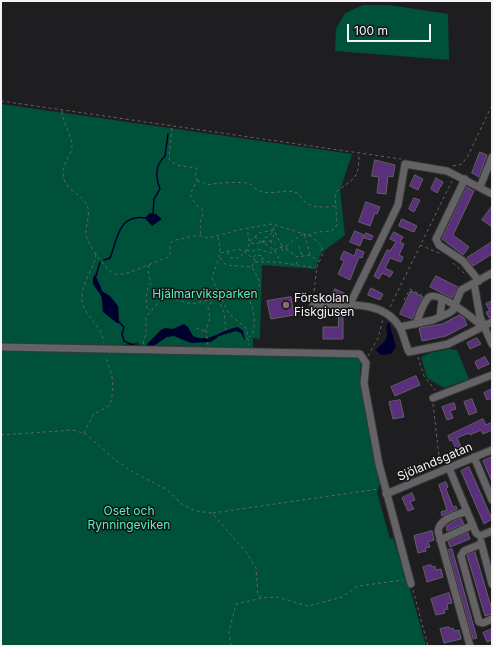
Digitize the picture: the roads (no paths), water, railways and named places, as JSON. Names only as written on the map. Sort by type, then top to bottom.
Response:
[{"type":"street","points":[[480,187],[492,157]]},
{"type":"street","points":[[349,306],[398,205],[405,162],[456,174],[492,194]]},
{"type":"street","points":[[465,179],[436,239],[439,245],[463,261],[477,282],[483,327],[492,344]]},
{"type":"street","points":[[400,327],[416,324],[450,313],[453,310],[461,290],[492,273]]},
{"type":"street","points":[[416,324],[428,298],[431,296],[442,299],[454,305],[483,327]]},
{"type":"street","points":[[440,317],[442,299]]},
{"type":"street","points":[[313,305],[374,307],[387,313],[400,327],[409,352],[448,344],[492,322]]},
{"type":"street","points":[[1,347],[356,353],[365,359],[364,383],[385,491],[411,584]]},
{"type":"street","points":[[436,397],[492,376]]},
{"type":"street","name":"Sjölandsgatan","points":[[385,491],[449,468],[492,450]]},
{"type":"street","points":[[474,457],[492,500]]},
{"type":"street","points":[[449,468],[476,533],[480,536],[492,584]]},
{"type":"street","points":[[467,511],[441,523],[438,531],[470,646]]},
{"type":"street","points":[[440,540],[473,526]]},
{"type":"street","points":[[480,536],[492,531]]},
{"type":"street","points":[[481,544],[464,551],[460,556],[479,622],[483,623],[492,619]]},
{"type":"waterway","points":[[153,214],[154,199],[160,189],[157,180],[157,171],[159,164],[165,156],[168,134]]},
{"type":"waterway","points":[[104,260],[110,258],[120,229],[124,224],[137,218],[146,218]]},
{"type":"waterway","points":[[96,276],[100,262]]},
{"type":"waterway","points":[[119,322],[124,327],[122,334],[124,341],[135,346]]},
{"type":"place","name":"Förskolan Fiskgjusen","points":[[286,305]]},
{"type":"park label","name":"Hjälmarviksparken","points":[[205,294]]},
{"type":"park label","name":"Oset och Rynningeviken","points":[[129,518]]}]
